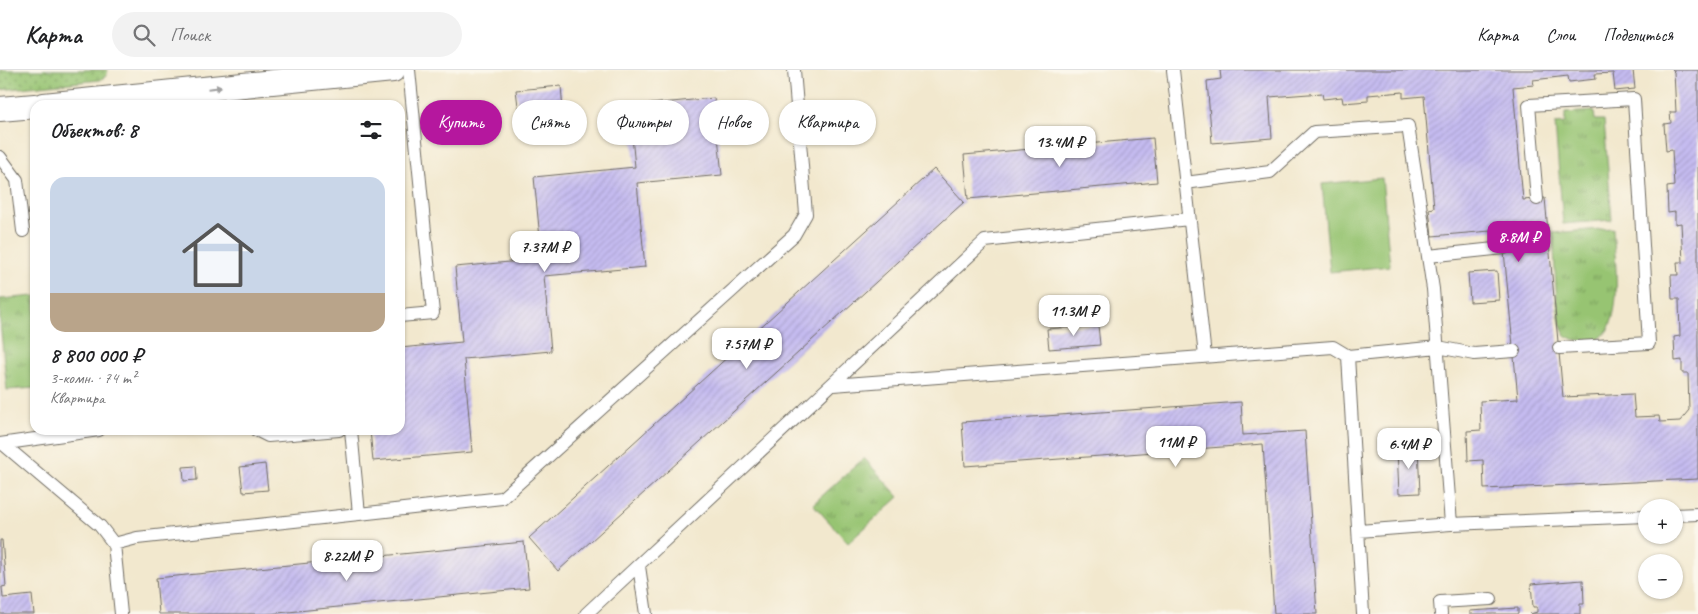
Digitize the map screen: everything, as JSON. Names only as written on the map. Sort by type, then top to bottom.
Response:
[{"type":"street","points":[[143,100],[393,70]]},
{"type":"street","points":[[0,109],[30,106]]},
{"type":"lane","points":[[405,316],[433,313],[409,70]]},
{"type":"lane","points":[[114,544],[137,538],[502,498],[794,235],[806,214],[794,70]]},
{"type":"lane","points":[[1173,70],[1205,356]]},
{"type":"lane","points":[[1537,199],[1529,105],[1634,99],[1649,343],[1559,348]]},
{"type":"lane","points":[[1185,183],[1270,172],[1314,132],[1408,126],[1428,256],[1438,347],[1452,524]]},
{"type":"lane","points":[[0,157],[17,180],[23,232]]},
{"type":"lane","points":[[586,614],[985,241],[1189,219]]},
{"type":"lane","points":[[1428,256],[1504,248]]},
{"type":"lane","points":[[833,385],[1333,347],[1348,356],[1438,347],[1474,354],[1514,351]]},
{"type":"lane","points":[[1348,356],[1363,614]]},
{"type":"lane","points":[[1,444],[64,435]]},
{"type":"lane","points":[[266,435],[280,435]]},
{"type":"lane","points":[[351,435],[359,514]]},
{"type":"lane","points":[[1,444],[100,526],[114,544],[121,614]]},
{"type":"lane","points":[[1683,515],[1698,514]]},
{"type":"lane","points":[[1359,531],[1452,524],[1638,516]]},
{"type":"lane","points":[[639,566],[646,614]]},
{"type":"lane","points":[[1441,614],[1440,602],[1491,599]]},
{"type":"green space","points":[[0,70],[108,70],[106,76],[100,80],[0,90]]},
{"type":"green space","points":[[1594,111],[1595,120],[1604,120],[1612,220],[1563,224],[1555,124],[1565,123],[1565,113]]},
{"type":"green space","points":[[1382,178],[1390,266],[1330,272],[1322,184]]},
{"type":"green space","points":[[1613,228],[1616,298],[1613,316],[1607,331],[1597,340],[1582,341],[1571,338],[1566,335],[1560,324],[1553,233]]},
{"type":"green space","points":[[30,296],[30,388],[7,390],[0,322],[0,299]]},
{"type":"green space","points":[[864,458],[899,497],[848,543],[813,504]]},
{"type":"building","points":[[1220,70],[1633,70],[1635,89],[1615,91],[1613,73],[1595,74],[1596,79],[1569,82],[1568,76],[1533,80],[1534,85],[1513,87],[1523,200],[1545,198],[1563,397],[1633,394],[1635,417],[1659,416],[1660,422],[1680,421],[1689,410],[1688,373],[1682,373],[1682,360],[1675,361],[1674,337],[1680,336],[1679,299],[1672,299],[1671,275],[1678,275],[1677,262],[1683,262],[1681,223],[1675,224],[1675,212],[1668,213],[1667,187],[1674,186],[1672,150],[1666,151],[1664,124],[1671,123],[1670,112],[1676,112],[1674,72],[1672,70],[1698,70],[1698,479],[1484,489],[1483,460],[1468,461],[1467,431],[1481,430],[1480,401],[1518,399],[1502,230],[1432,236],[1429,209],[1434,208],[1424,96],[1403,98],[1403,92],[1368,95],[1368,101],[1343,103],[1342,97],[1323,99],[1322,93],[1269,97],[1272,138],[1212,143],[1207,81],[1221,79]]},
{"type":"building","points":[[561,86],[562,100],[517,100],[516,90]]},
{"type":"building","points":[[714,98],[714,100],[699,100],[699,145],[719,145],[722,175],[637,183],[645,267],[544,276],[551,351],[464,359],[472,452],[373,461],[370,435],[405,435],[405,348],[462,342],[455,267],[542,259],[534,177],[635,167],[633,145],[689,145],[689,100]]},
{"type":"building","points":[[1153,138],[1157,182],[968,199],[964,155]]},
{"type":"building","points":[[934,169],[964,202],[558,571],[529,538]]},
{"type":"building","points":[[1497,271],[1499,300],[1470,302],[1468,273]]},
{"type":"building","points":[[1098,325],[1100,345],[1049,349],[1047,329]]},
{"type":"building","points":[[1241,402],[1243,435],[1305,431],[1317,614],[1274,614],[1263,444],[965,466],[962,422]]},
{"type":"building","points":[[1418,447],[1420,493],[1399,494],[1397,448]]},
{"type":"building","points":[[265,464],[268,490],[243,492],[240,467]]},
{"type":"building","points":[[196,466],[197,480],[184,481],[183,467]]},
{"type":"building","points":[[0,540],[2,540],[6,586],[2,587],[3,598],[32,595],[34,614],[0,614]]},
{"type":"building","points":[[524,542],[529,588],[268,614],[159,614],[156,578]]},
{"type":"building","points":[[1583,580],[1584,604],[1580,604],[1580,614],[1530,614],[1537,612],[1537,607],[1533,607],[1531,584]]},
{"type":"building","points":[[1518,608],[1518,614],[1470,614],[1470,611]]}]
